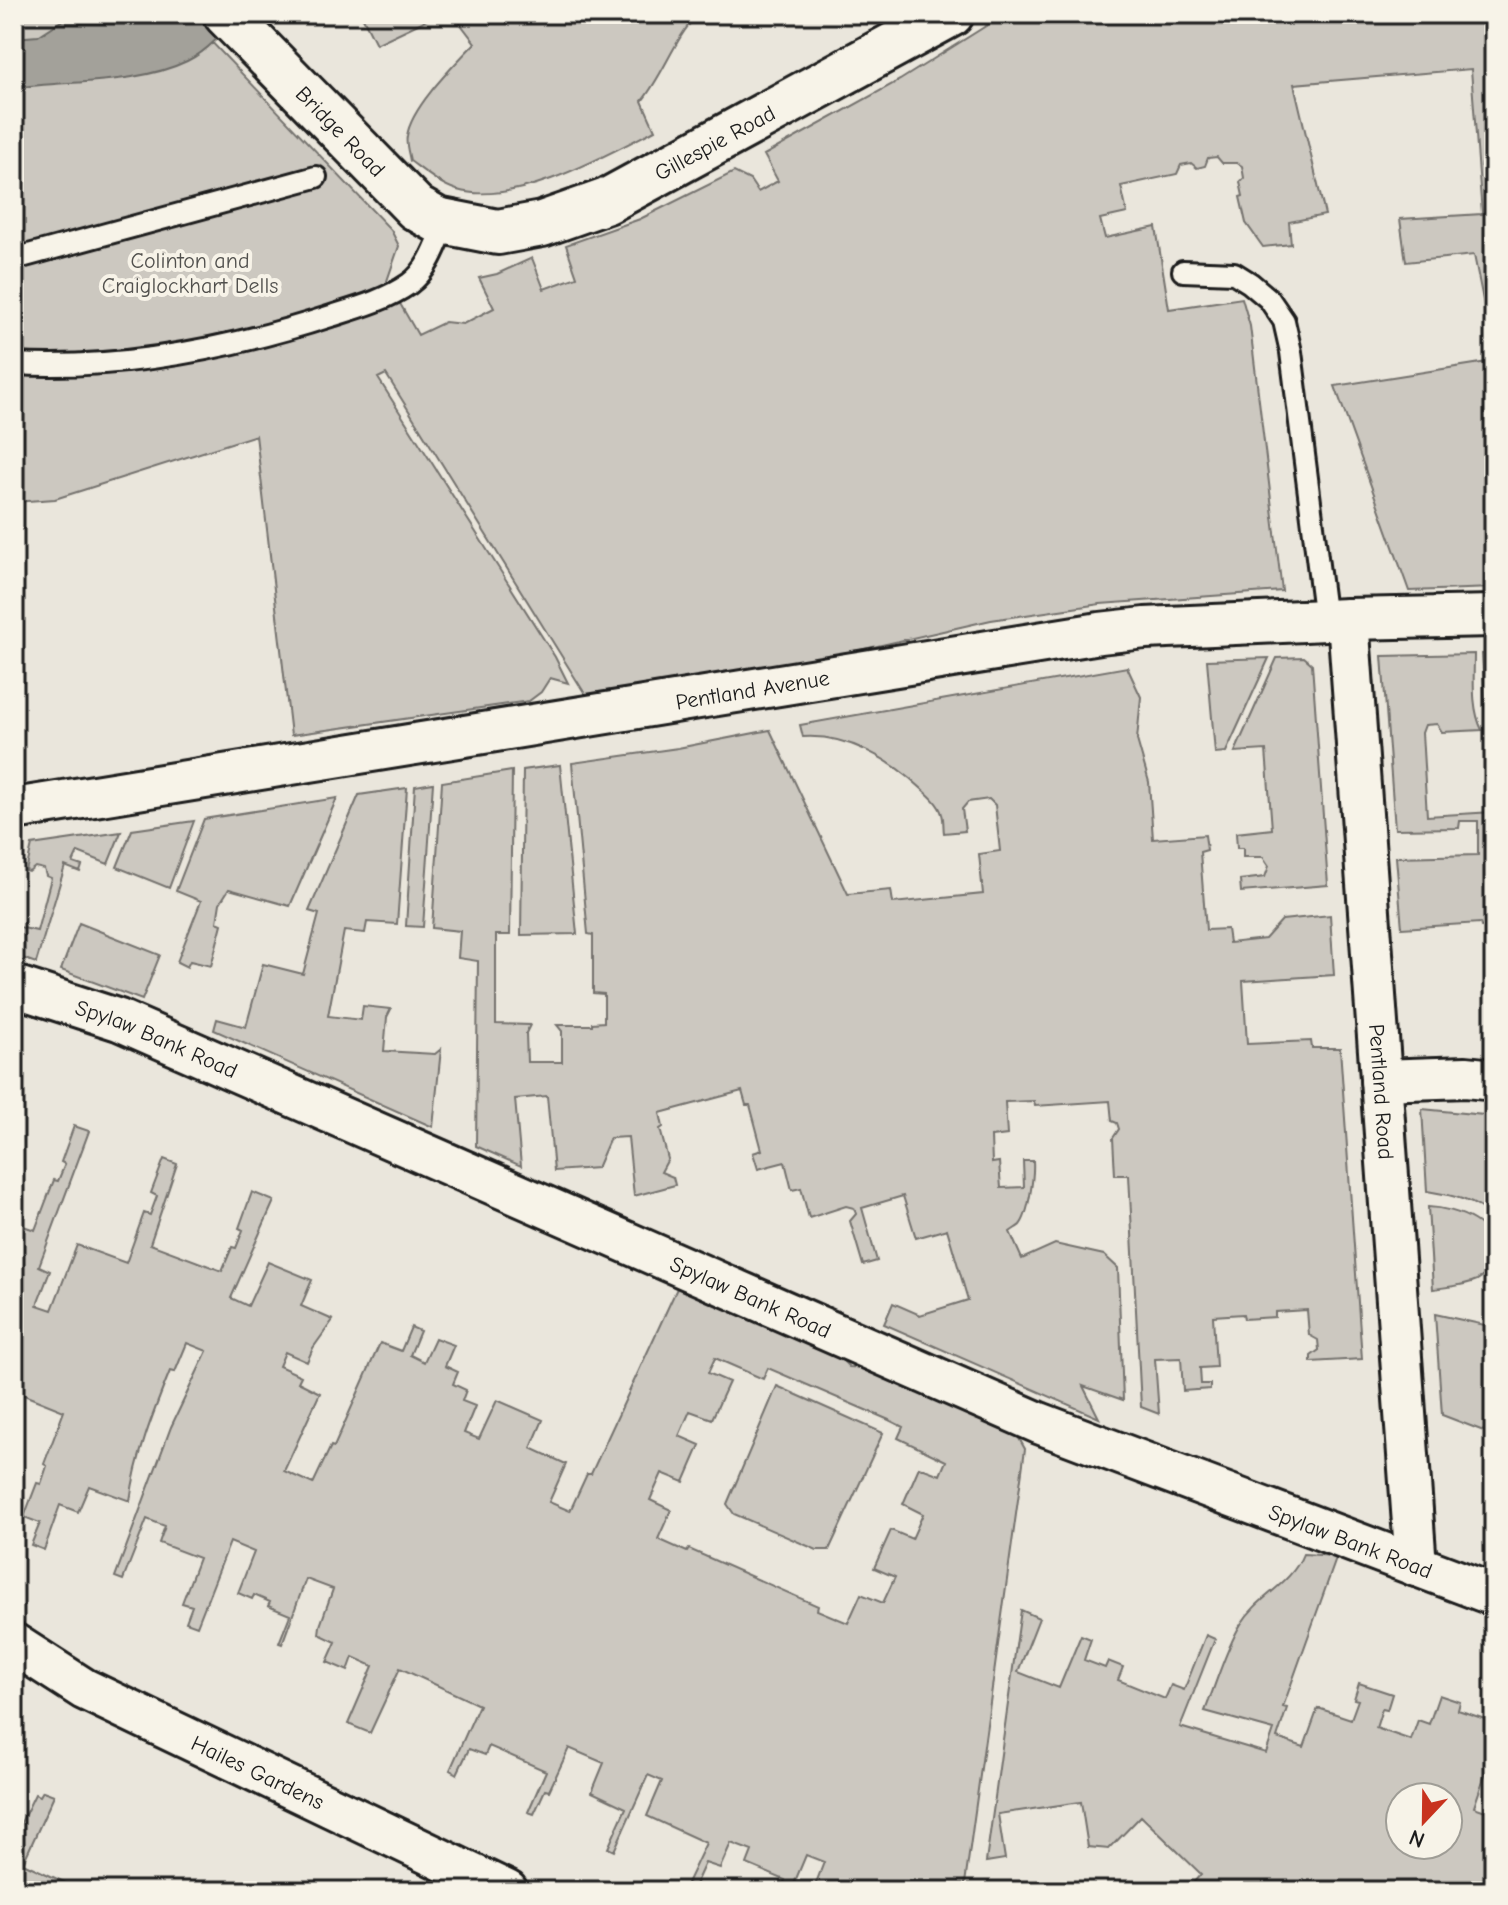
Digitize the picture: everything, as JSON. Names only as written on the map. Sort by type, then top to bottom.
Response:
[{"type":"main road","name":"Bridge Road","points":[[226,14],[423,213],[456,224]]},
{"type":"main road","name":"Gillespie Road","points":[[456,224],[498,232],[511,231],[607,201],[951,14]]},
{"type":"street","name":"Pentland Avenue","points":[[14,809],[1100,633],[1336,619],[1494,616]]},
{"type":"street","name":"Pentland Road","points":[[1336,619],[1381,1080],[1416,1566]]},
{"type":"street","name":"Spylaw Bank Road","points":[[14,986],[119,1020],[1039,1423],[1494,1595]]},
{"type":"street","points":[[1381,1080],[1466,1077],[1494,1080]]},
{"type":"street","name":"Hailes Gardens","points":[[14,1644],[84,1689],[507,1891]]},
{"type":"lane","points":[[14,259],[316,177]]},
{"type":"lane","points":[[14,364],[95,364],[215,348],[362,306],[410,283],[456,224]]},
{"type":"lane","points":[[1183,271],[1234,273],[1269,299],[1284,321],[1336,619]]},
{"type":"green space","name":"Colinton and Craiglockhart Dells","points":[[14,14],[185,14],[391,230],[399,246],[387,281],[418,335],[445,322],[463,324],[494,308],[479,278],[497,274],[532,258],[544,289],[577,277],[566,245],[640,219],[734,172],[750,180],[758,192],[778,181],[764,155],[900,80],[1005,14],[1494,14],[1494,330],[1489,330],[1474,255],[1406,262],[1400,219],[1482,214],[1471,69],[1294,84],[1325,215],[1289,222],[1291,244],[1263,247],[1246,223],[1240,197],[1243,196],[1240,182],[1244,178],[1242,166],[1222,163],[1217,157],[1208,158],[1205,166],[1197,168],[1191,163],[1181,165],[1177,174],[1121,186],[1127,213],[1100,219],[1105,238],[1156,227],[1169,309],[1242,298],[1250,326],[1282,591],[1100,604],[991,620],[860,650],[587,697],[386,374],[378,378],[555,657],[568,683],[550,678],[541,692],[529,701],[291,735],[256,435],[55,499],[14,502]]},
{"type":"green space","points":[[361,14],[439,14],[376,44]]},
{"type":"green space","points":[[453,14],[698,14],[682,34],[642,101],[655,130],[559,176],[505,191],[480,193],[457,190],[432,177],[410,161],[407,145],[416,112],[475,43]]},
{"type":"green space","points":[[1494,361],[1494,588],[1409,591],[1335,386]]},
{"type":"green space","points":[[1494,653],[1494,735],[1486,719],[1482,654]]},
{"type":"green space","points":[[1474,654],[1475,703],[1482,730],[1442,732],[1437,724],[1425,725],[1422,733],[1427,816],[1493,812],[1494,793],[1494,926],[1481,927],[1480,923],[1402,928],[1396,857],[1478,855],[1478,821],[1460,821],[1459,828],[1395,829],[1382,656]]},
{"type":"green space","points":[[1304,657],[1312,664],[1328,885],[1241,892],[1240,880],[1265,877],[1269,866],[1263,857],[1243,857],[1243,848],[1237,848],[1236,833],[1272,829],[1266,750],[1235,752],[1277,658]]},
{"type":"green space","points":[[1269,658],[1226,752],[1215,753],[1207,660]]},
{"type":"green space","points":[[1127,667],[1141,697],[1137,740],[1149,782],[1153,839],[1205,835],[1207,850],[1200,852],[1206,930],[1227,929],[1229,943],[1265,939],[1282,920],[1330,915],[1334,975],[1243,981],[1247,1044],[1311,1041],[1312,1048],[1340,1048],[1362,1359],[1311,1362],[1311,1356],[1319,1350],[1318,1340],[1309,1335],[1307,1310],[1275,1312],[1275,1317],[1244,1319],[1243,1314],[1213,1316],[1216,1367],[1200,1368],[1201,1384],[1210,1384],[1210,1389],[1183,1391],[1181,1358],[1155,1359],[1159,1414],[1141,1407],[1129,1175],[1115,1175],[1113,1138],[1119,1129],[1117,1123],[1112,1121],[1110,1101],[1035,1106],[1034,1101],[1005,1102],[1007,1135],[991,1137],[992,1163],[999,1162],[1001,1188],[1024,1187],[1023,1161],[1033,1161],[1026,1212],[1020,1225],[1010,1232],[1022,1259],[1055,1244],[1104,1255],[1118,1268],[1123,1400],[1083,1386],[1099,1418],[884,1324],[893,1303],[920,1315],[968,1300],[947,1229],[916,1238],[903,1196],[862,1208],[877,1261],[863,1265],[850,1221],[856,1214],[854,1208],[846,1206],[809,1218],[801,1188],[792,1190],[785,1162],[758,1169],[753,1153],[762,1150],[750,1105],[746,1105],[742,1091],[660,1113],[663,1127],[660,1129],[668,1159],[661,1172],[673,1177],[675,1185],[634,1196],[628,1137],[610,1138],[597,1168],[554,1171],[547,1096],[515,1099],[521,1166],[476,1146],[478,961],[458,958],[460,931],[432,928],[442,782],[512,771],[510,935],[496,935],[496,1024],[530,1025],[526,1033],[527,1062],[562,1062],[562,1031],[557,1025],[604,1022],[604,994],[593,993],[593,935],[588,934],[572,763],[678,748],[770,730],[848,894],[891,890],[893,903],[983,894],[979,854],[1000,851],[995,805],[989,799],[968,802],[962,809],[965,831],[944,833],[941,810],[910,778],[852,744],[803,737],[800,725]]},
{"type":"green space","points":[[560,765],[577,934],[521,935],[523,770]]},
{"type":"green space","points":[[433,783],[423,927],[406,926],[415,786]]},
{"type":"green space","points":[[407,788],[397,924],[367,922],[365,933],[344,931],[328,1016],[361,1020],[363,1006],[391,1009],[387,1017],[384,1051],[435,1054],[441,1049],[433,1127],[214,1030],[217,1019],[246,1027],[263,964],[303,974],[319,914],[309,911],[359,795]]},
{"type":"green space","points":[[337,798],[290,906],[229,889],[220,903],[217,922],[222,924],[211,966],[190,961],[187,967],[177,962],[201,901],[176,891],[204,819]]},
{"type":"green space","points":[[194,821],[169,888],[117,867],[132,830]]},
{"type":"green space","points":[[121,832],[108,864],[78,852],[73,863],[82,866],[80,872],[65,866],[36,963],[14,955],[14,926],[37,931],[51,878],[46,876],[44,869],[35,867],[26,871],[32,845]]},
{"type":"green space","points":[[79,923],[160,955],[142,1000],[61,970]]},
{"type":"green space","points":[[1422,1109],[1494,1116],[1494,1218],[1463,1199],[1427,1191]]},
{"type":"green space","points":[[74,1126],[89,1131],[39,1266],[50,1271],[37,1305],[52,1310],[77,1245],[126,1263],[144,1213],[150,1215],[157,1196],[151,1193],[164,1159],[177,1164],[150,1244],[222,1271],[243,1230],[239,1228],[252,1192],[274,1201],[231,1298],[248,1306],[268,1262],[312,1280],[301,1306],[333,1320],[307,1362],[285,1352],[279,1366],[301,1376],[298,1382],[320,1393],[284,1471],[313,1484],[331,1446],[334,1447],[380,1343],[401,1351],[411,1327],[420,1331],[410,1355],[424,1362],[435,1338],[454,1345],[445,1366],[458,1372],[453,1384],[466,1390],[462,1401],[475,1406],[464,1433],[479,1439],[497,1400],[543,1420],[531,1448],[566,1464],[549,1502],[570,1511],[587,1474],[591,1474],[678,1286],[838,1356],[849,1367],[866,1368],[1016,1433],[1025,1449],[964,1891],[813,1891],[824,1862],[806,1855],[791,1891],[781,1891],[785,1880],[747,1864],[752,1851],[731,1843],[720,1868],[705,1863],[694,1887],[687,1883],[706,1843],[647,1816],[662,1781],[648,1775],[614,1851],[608,1848],[626,1808],[592,1792],[604,1763],[569,1748],[549,1791],[545,1790],[534,1814],[528,1812],[546,1771],[489,1746],[485,1755],[469,1749],[457,1774],[450,1770],[479,1705],[400,1668],[370,1733],[348,1724],[373,1666],[353,1657],[348,1671],[327,1662],[336,1642],[319,1634],[333,1589],[306,1579],[282,1644],[279,1643],[290,1615],[268,1606],[270,1602],[254,1595],[252,1599],[238,1593],[254,1552],[230,1542],[197,1626],[186,1622],[192,1606],[182,1603],[199,1558],[159,1543],[165,1526],[147,1519],[123,1580],[115,1577],[171,1427],[207,1351],[187,1343],[175,1372],[170,1371],[151,1419],[130,1501],[89,1486],[78,1512],[60,1505],[44,1550],[31,1545],[40,1523],[24,1517],[37,1483],[41,1484],[47,1466],[44,1464],[64,1411],[14,1391],[14,1223],[35,1230],[54,1180],[58,1181],[65,1164],[61,1162]],"holes":[[[715,1358],[763,1379],[768,1368],[889,1420],[903,1427],[898,1438],[946,1461],[940,1475],[919,1467],[903,1504],[923,1514],[912,1539],[891,1530],[874,1568],[895,1577],[883,1603],[861,1594],[848,1623],[817,1610],[818,1606],[689,1549],[687,1552],[658,1539],[671,1510],[650,1500],[662,1473],[684,1482],[700,1445],[679,1436],[690,1411],[712,1419],[729,1382],[708,1373]]]},
{"type":"green space","points":[[1428,1207],[1463,1215],[1484,1228],[1494,1248],[1492,1264],[1483,1276],[1467,1284],[1433,1289]]},
{"type":"green space","points":[[1435,1314],[1494,1327],[1494,1435],[1442,1415]]},
{"type":"green space","points":[[777,1386],[883,1433],[829,1550],[817,1550],[734,1514],[727,1504]]},
{"type":"green space","points":[[1303,1554],[1337,1556],[1283,1707],[1287,1708],[1277,1738],[1304,1747],[1318,1708],[1351,1719],[1358,1700],[1354,1699],[1359,1683],[1392,1694],[1387,1710],[1382,1709],[1376,1728],[1411,1740],[1418,1720],[1429,1724],[1439,1695],[1460,1702],[1458,1710],[1494,1722],[1494,1748],[1474,1807],[1494,1814],[1494,1891],[1186,1891],[1201,1874],[1141,1816],[1109,1849],[1088,1847],[1081,1802],[998,1814],[1005,1859],[986,1862],[1021,1610],[1039,1618],[1018,1672],[1059,1688],[1081,1635],[1091,1639],[1084,1660],[1105,1668],[1108,1661],[1123,1667],[1118,1680],[1165,1699],[1171,1685],[1184,1690],[1206,1635],[1215,1639],[1180,1727],[1266,1753],[1274,1730],[1205,1711],[1241,1624],[1291,1574]]},
{"type":"green space","points":[[43,1791],[54,1795],[23,1863],[83,1891],[14,1891],[14,1837],[35,1794],[40,1796]]},
{"type":"shaded area","points":[[72,14],[238,14],[202,52],[168,69],[125,78],[14,88],[14,38],[38,36]]}]
